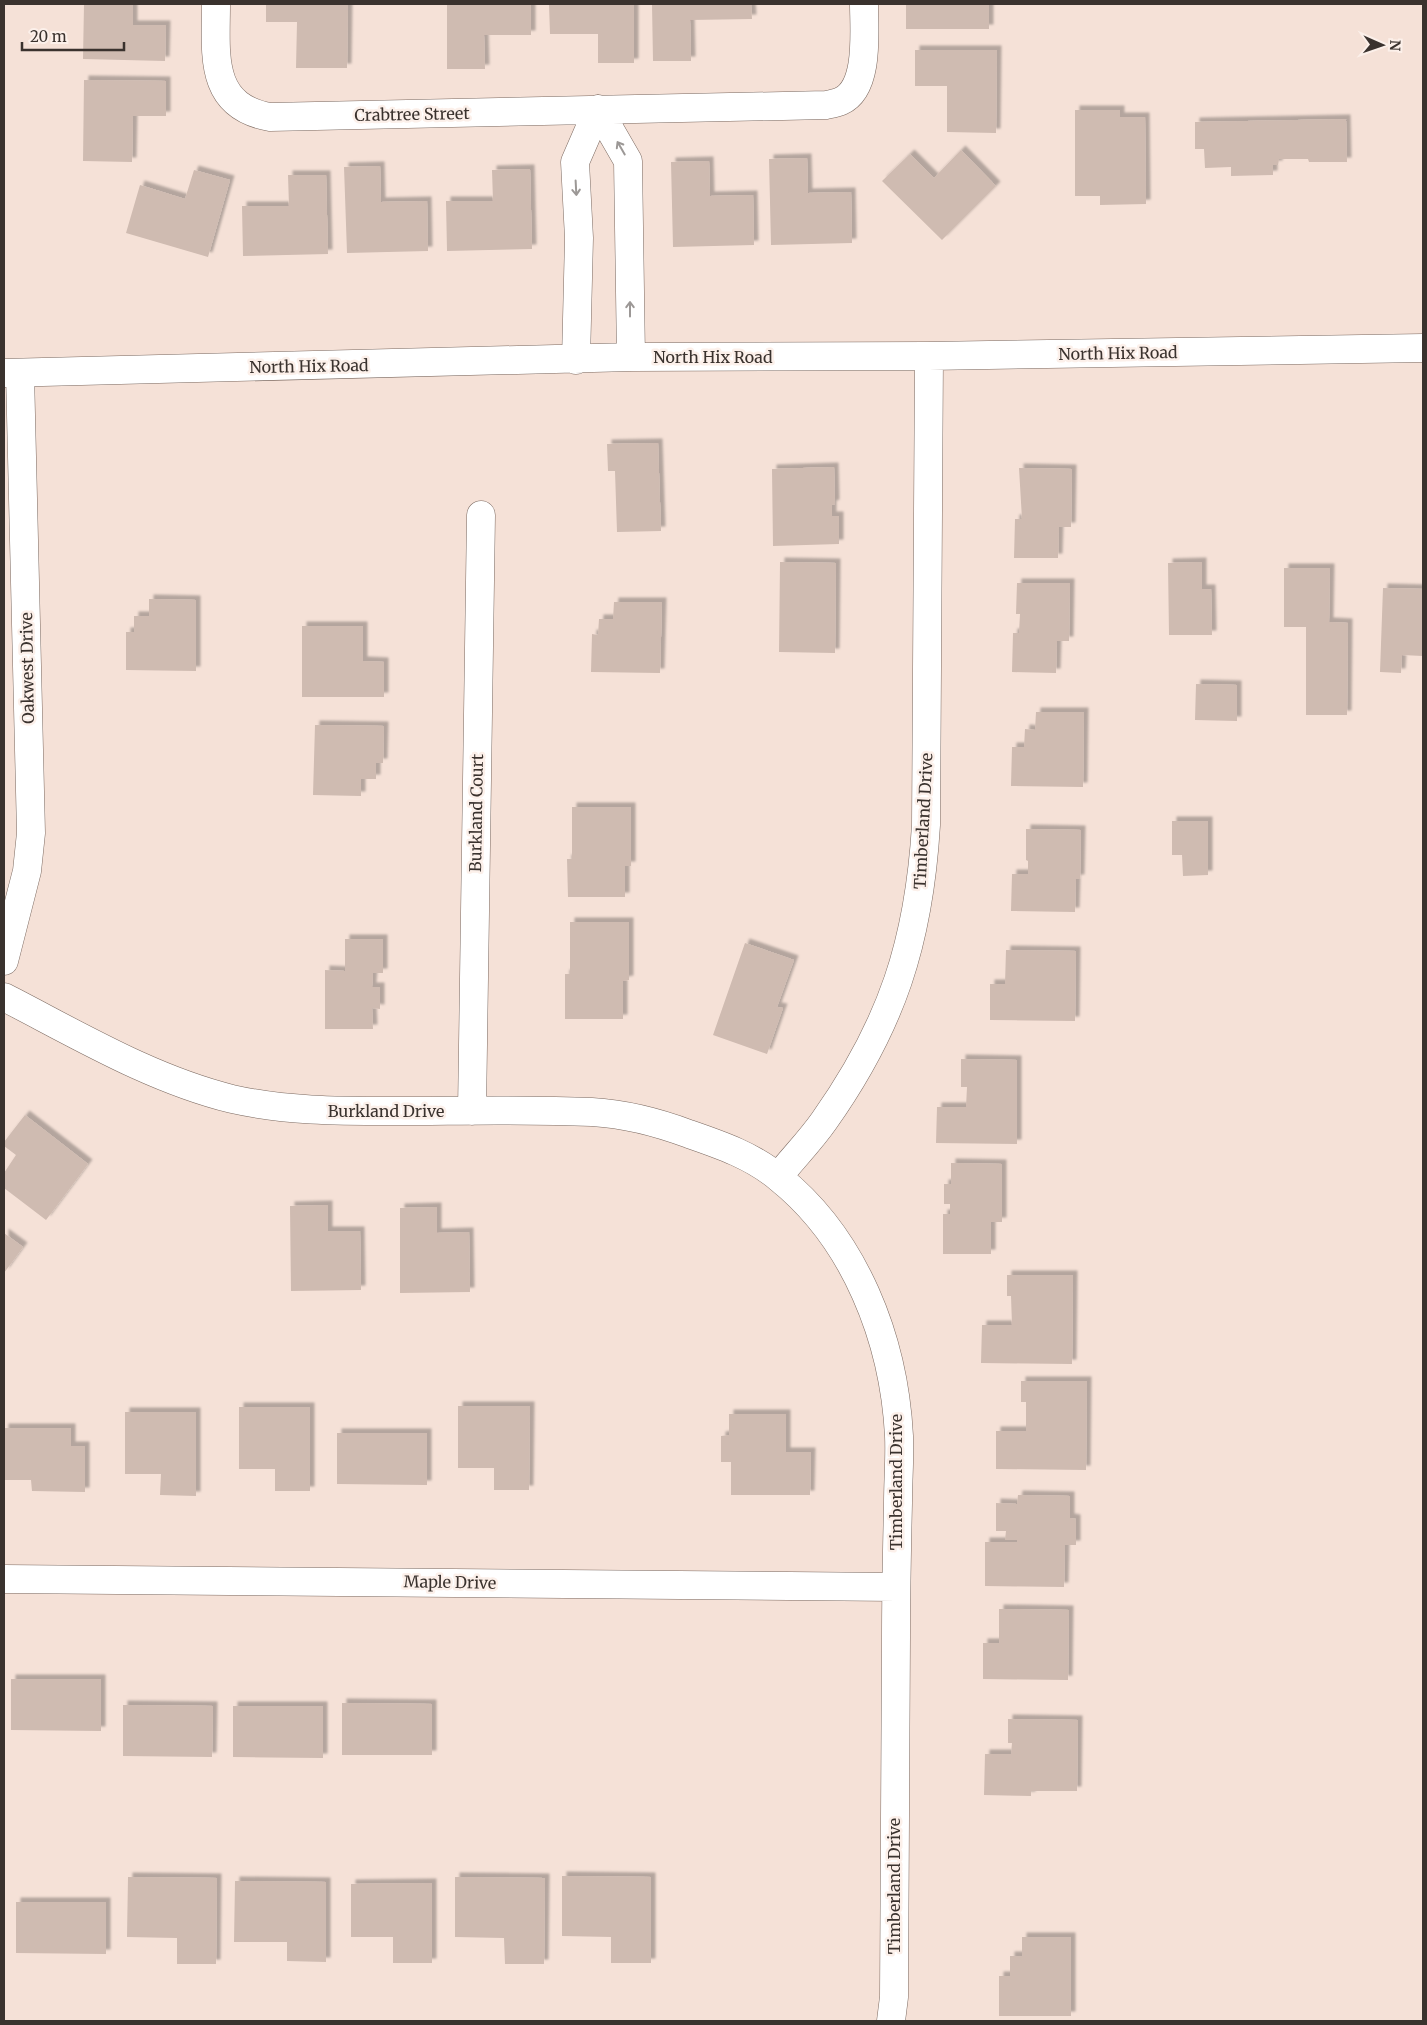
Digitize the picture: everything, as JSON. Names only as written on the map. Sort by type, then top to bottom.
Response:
[{"type":"street","name":"Crabtree Street","points":[[216,4],[216,59],[221,83],[232,99],[243,108],[256,115],[270,117],[826,105],[842,100],[852,92],[861,73],[864,4]]},
{"type":"street","points":[[598,109],[628,161],[630,357]]},
{"type":"street","points":[[576,360],[578,238],[575,162],[598,109]]},
{"type":"street","name":"North Hix Road","points":[[12,373],[576,360],[630,357],[929,356],[1423,348]]},
{"type":"street","name":"Timberland Drive","points":[[891,2021],[894,1997],[896,1587],[899,1436],[893,1383],[884,1345],[867,1294],[841,1246],[811,1207],[778,1176],[823,1122],[864,1057],[895,992],[916,915],[923,870],[926,825],[929,356]]},
{"type":"street","name":"Oakwest Drive","points":[[4,961],[27,871],[30,833],[12,373]]},
{"type":"street","name":"Burkland Court","points":[[472,1111],[481,515]]},
{"type":"street","name":"Burkland Drive","points":[[4,997],[146,1070],[188,1086],[233,1099],[274,1107],[322,1111],[594,1112],[648,1119],[726,1146],[754,1160],[778,1176]]},
{"type":"street","name":"Maple Drive","points":[[4,1579],[896,1587]]},
{"type":"building","points":[[84,4],[133,4],[133,25],[166,25],[165,61],[83,59]]},
{"type":"building","points":[[266,4],[348,4],[347,68],[296,68],[297,22],[266,22]]},
{"type":"building","points":[[447,4],[531,4],[531,35],[484,35],[485,69],[447,69]]},
{"type":"building","points":[[549,4],[634,4],[634,63],[598,63],[598,34],[550,34]]},
{"type":"building","points":[[652,4],[751,4],[752,19],[690,20],[691,61],[653,61]]},
{"type":"building","points":[[906,4],[989,4],[989,29],[906,29]]},
{"type":"building","points":[[915,50],[997,50],[996,133],[947,132],[947,86],[915,86]]},
{"type":"building","points":[[84,80],[166,81],[166,116],[133,116],[132,162],[83,161]]},
{"type":"building","points":[[1075,110],[1120,110],[1120,117],[1145,117],[1146,204],[1100,205],[1100,196],[1075,196]]},
{"type":"building","points":[[1346,119],[1347,162],[1309,162],[1308,159],[1279,159],[1278,165],[1273,165],[1273,175],[1231,176],[1231,167],[1205,168],[1204,149],[1195,149],[1195,122]]},
{"type":"building","points":[[961,150],[996,186],[942,240],[882,181],[910,154],[934,178]]},
{"type":"building","points":[[807,158],[808,193],[851,192],[852,243],[771,245],[769,159]]},
{"type":"building","points":[[709,161],[710,196],[753,195],[754,245],[673,247],[671,162]]},
{"type":"building","points":[[380,166],[381,202],[427,201],[428,251],[347,253],[344,167]]},
{"type":"building","points":[[530,169],[532,249],[447,251],[446,201],[493,201],[492,170]]},
{"type":"building","points":[[194,170],[230,180],[208,257],[126,233],[140,185],[185,199]]},
{"type":"building","points":[[288,175],[326,175],[328,254],[243,256],[242,206],[289,206]]},
{"type":"building","points":[[658,443],[661,531],[617,532],[615,471],[608,471],[607,444]]},
{"type":"building","points":[[834,467],[835,504],[832,505],[832,516],[839,516],[839,544],[773,546],[772,469]]},
{"type":"building","points":[[1019,468],[1072,469],[1071,527],[1059,527],[1058,558],[1014,558],[1015,519],[1022,519]]},
{"type":"building","points":[[780,562],[836,563],[835,653],[779,652]]},
{"type":"building","points":[[1202,562],[1202,589],[1211,589],[1212,635],[1169,635],[1168,563]]},
{"type":"building","points":[[1284,568],[1330,568],[1329,622],[1348,623],[1347,715],[1306,715],[1306,627],[1284,627]]},
{"type":"building","points":[[1017,583],[1070,583],[1069,641],[1057,641],[1056,673],[1012,672],[1013,633],[1019,633],[1020,614],[1016,614]]},
{"type":"building","points":[[1383,588],[1423,589],[1423,656],[1402,655],[1401,673],[1380,672]]},
{"type":"building","points":[[149,599],[196,600],[196,671],[126,670],[126,632],[134,632],[134,616],[149,616]]},
{"type":"building","points":[[614,602],[662,602],[660,673],[591,672],[592,634],[598,635],[599,619],[613,619]]},
{"type":"building","points":[[302,626],[363,626],[363,661],[384,662],[384,697],[302,697]]},
{"type":"building","points":[[1196,684],[1237,685],[1237,721],[1195,720]]},
{"type":"building","points":[[1036,712],[1084,712],[1083,787],[1011,786],[1012,747],[1024,747],[1025,729],[1035,730]]},
{"type":"building","points":[[315,725],[384,726],[383,763],[376,763],[376,779],[361,779],[361,796],[313,795]]},
{"type":"building","points":[[572,807],[631,807],[631,866],[625,866],[625,897],[568,897],[567,859],[572,859]]},
{"type":"building","points":[[1172,821],[1208,821],[1208,875],[1183,876],[1182,855],[1172,855]]},
{"type":"building","points":[[1026,829],[1081,830],[1080,879],[1076,879],[1075,912],[1011,911],[1012,874],[1028,874]]},
{"type":"building","points":[[570,922],[629,922],[629,980],[623,981],[623,1019],[565,1019],[565,974],[570,974]]},
{"type":"building","points":[[345,939],[383,939],[383,973],[373,973],[372,987],[380,987],[380,1009],[372,1008],[373,1029],[325,1029],[325,970],[345,971]]},
{"type":"building","points":[[745,943],[794,960],[777,1007],[783,1008],[767,1054],[713,1035]]},
{"type":"building","points":[[1006,950],[1076,951],[1075,1021],[990,1020],[990,984],[1005,984]]},
{"type":"building","points":[[961,1059],[1017,1060],[1017,1144],[936,1143],[937,1107],[966,1107],[967,1087],[961,1087]]},
{"type":"building","points":[[25,1115],[88,1164],[46,1220],[4,1188],[4,1173],[16,1155],[4,1146],[4,1142]]},
{"type":"building","points":[[951,1163],[1002,1164],[1002,1222],[991,1222],[991,1254],[943,1254],[943,1214],[950,1214],[950,1204],[944,1204],[944,1184],[951,1184]]},
{"type":"building","points":[[328,1205],[328,1231],[360,1231],[361,1290],[291,1291],[290,1206]]},
{"type":"building","points":[[437,1207],[437,1233],[469,1232],[470,1292],[400,1293],[400,1208]]},
{"type":"building","points":[[4,1233],[23,1247],[4,1273]]},
{"type":"building","points":[[1007,1275],[1073,1275],[1072,1364],[981,1363],[982,1325],[1012,1325],[1011,1296],[1007,1296]]},
{"type":"building","points":[[1021,1381],[1087,1381],[1086,1470],[996,1469],[996,1431],[1026,1431],[1026,1402],[1021,1402]]},
{"type":"building","points":[[458,1406],[530,1406],[529,1490],[494,1490],[494,1468],[458,1468]]},
{"type":"building","points":[[239,1407],[310,1407],[310,1491],[275,1491],[275,1469],[239,1469]]},
{"type":"building","points":[[125,1412],[196,1412],[196,1496],[160,1495],[161,1474],[125,1474]]},
{"type":"building","points":[[729,1414],[786,1414],[786,1452],[811,1452],[810,1495],[731,1495],[731,1462],[721,1462],[721,1436],[729,1435]]},
{"type":"building","points":[[4,1428],[71,1428],[71,1446],[85,1446],[85,1492],[32,1491],[31,1480],[4,1480]]},
{"type":"building","points":[[337,1433],[427,1433],[427,1485],[337,1484]]},
{"type":"building","points":[[1018,1495],[1070,1496],[1070,1518],[1076,1519],[1076,1545],[1065,1545],[1064,1587],[985,1586],[985,1542],[1017,1542],[1017,1540],[1005,1540],[1006,1531],[996,1531],[996,1503],[1017,1504]]},
{"type":"building","points":[[999,1609],[1069,1610],[1068,1680],[983,1679],[983,1643],[999,1643]]},
{"type":"building","points":[[11,1679],[101,1679],[101,1731],[11,1730]]},
{"type":"building","points":[[342,1703],[432,1704],[432,1755],[342,1755]]},
{"type":"building","points":[[123,1705],[213,1706],[212,1757],[123,1756]]},
{"type":"building","points":[[233,1706],[323,1706],[323,1758],[233,1757]]},
{"type":"building","points":[[1008,1719],[1078,1720],[1077,1791],[1031,1791],[1031,1796],[984,1795],[985,1754],[1011,1754],[1012,1743],[1008,1743]]},
{"type":"building","points":[[562,1876],[651,1877],[651,1963],[611,1963],[611,1937],[562,1936]]},
{"type":"building","points":[[128,1877],[217,1878],[216,1964],[177,1964],[177,1938],[127,1937]]},
{"type":"building","points":[[455,1877],[545,1878],[544,1964],[505,1964],[504,1938],[455,1937]]},
{"type":"building","points":[[235,1881],[326,1882],[326,1962],[287,1961],[287,1942],[234,1942]]},
{"type":"building","points":[[432,1883],[432,1963],[393,1963],[393,1937],[351,1937],[351,1884]]},
{"type":"building","points":[[16,1902],[106,1902],[106,1954],[16,1953]]},
{"type":"building","points":[[1022,1937],[1071,1937],[1071,2016],[999,2016],[999,1976],[1010,1976],[1010,1956],[1022,1956]]}]
